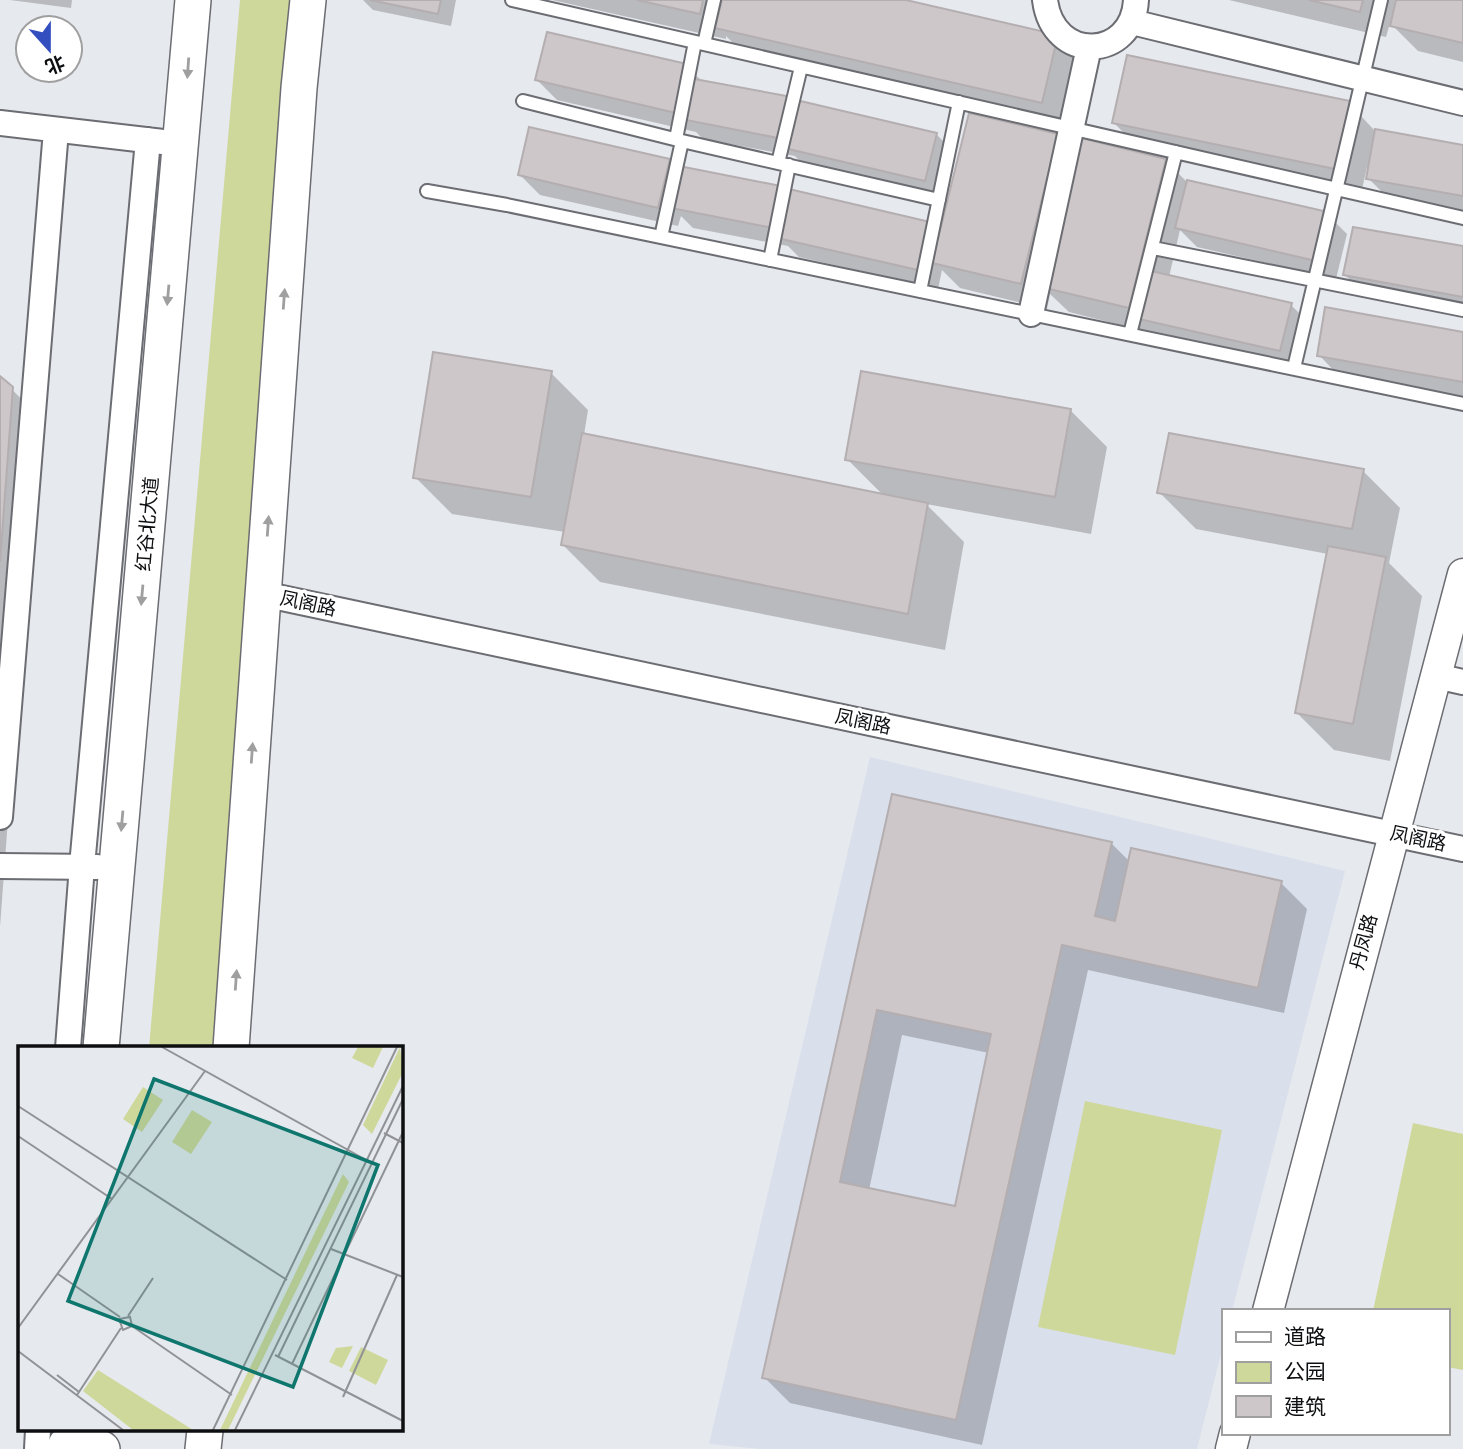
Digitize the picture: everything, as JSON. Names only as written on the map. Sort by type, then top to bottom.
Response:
[{"type":"main road","name":"红谷北大道","points":[[102,1046],[117,867],[165,142],[193,0]]},
{"type":"main road","points":[[231,1046],[299,88],[308,0]]},
{"type":"main road","points":[[55,1441],[103,1449]]},
{"type":"street","points":[[1045,0],[1050,23],[1057,32],[1066,40],[1089,47],[1114,40],[1124,32],[1134,11],[1362,78],[1463,103]]},
{"type":"street","points":[[1031,314],[1089,47]]},
{"type":"street","points":[[0,123],[165,142],[82,866],[68,1046]]},
{"type":"street","points":[[0,817],[56,130]]},
{"type":"street","name":"丹凤路","points":[[1269,1309],[1393,834],[1449,679],[1463,574]]},
{"type":"street","name":"凤阁路","points":[[263,594],[1463,849]]},
{"type":"street","points":[[0,866],[117,867]]},
{"type":"lane","points":[[512,0],[1463,218]]},
{"type":"lane","points":[[661,237],[700,43],[714,0]]},
{"type":"lane","points":[[1294,368],[1381,0]]},
{"type":"lane","points":[[769,260],[801,66]]},
{"type":"lane","points":[[523,101],[939,200]]},
{"type":"lane","points":[[920,291],[959,102]]},
{"type":"lane","points":[[1130,334],[1176,152]]},
{"type":"lane","points":[[427,191],[507,205],[1463,404]]},
{"type":"lane","points":[[1153,248],[1463,310]]},
{"type":"shaded area","points":[[870,757],[1345,871],[1233,1309],[1222,1309],[1222,1350],[1197,1449],[761,1449],[709,1444]]},
{"type":"green space","points":[[240,0],[290,0],[217,1046],[149,1046]]},
{"type":"green space","points":[[1085,1101],[1222,1130],[1175,1355],[1038,1327]]},
{"type":"green space","points":[[1413,1123],[1463,1134],[1463,1370],[1449,1367],[1449,1309],[1373,1309]]},
{"type":"building","points":[[370,0],[441,0],[438,14]]},
{"type":"building","points":[[637,0],[703,0],[700,14]]},
{"type":"building","points":[[722,0],[906,0],[1058,35],[1042,103],[715,28]]},
{"type":"building","points":[[1309,0],[1363,0],[1360,12]]},
{"type":"building","points":[[1396,0],[1463,0],[1463,43],[1390,26]]},
{"type":"building","points":[[547,32],[687,64],[676,113],[535,80]]},
{"type":"building","points":[[1127,55],[1350,101],[1335,169],[1112,123]]},
{"type":"building","points":[[689,78],[792,97],[783,139],[681,119]]},
{"type":"building","points":[[796,100],[937,133],[925,181],[784,148]]},
{"type":"building","points":[[969,113],[1058,134],[1021,284],[932,263]]},
{"type":"building","points":[[529,127],[670,159],[658,208],[518,175]]},
{"type":"building","points":[[1375,129],[1463,145],[1463,196],[1366,179]]},
{"type":"building","points":[[1077,137],[1166,159],[1129,308],[1041,287]]},
{"type":"building","points":[[679,166],[781,186],[773,228],[671,208]]},
{"type":"building","points":[[1187,180],[1328,212],[1316,261],[1175,228]]},
{"type":"building","points":[[789,189],[930,222],[918,270],[777,238]]},
{"type":"building","points":[[1353,227],[1463,246],[1463,297],[1343,275]]},
{"type":"building","points":[[1151,271],[1292,303],[1280,351],[1139,319]]},
{"type":"building","points":[[1325,307],[1463,332],[1463,382],[1317,356]]},
{"type":"building","points":[[433,352],[552,371],[531,497],[413,478]]},
{"type":"building","points":[[861,371],[1071,409],[1055,497],[845,460]]},
{"type":"building","points":[[0,376],[13,387],[0,562]]},
{"type":"building","points":[[582,433],[928,503],[908,614],[561,545]]},
{"type":"building","points":[[1169,433],[1364,469],[1352,529],[1157,493]]},
{"type":"building","points":[[1328,546],[1386,557],[1353,724],[1295,713]]},
{"type":"building","points":[[892,794],[1112,842],[1095,916],[1115,921],[1131,848],[1282,881],[1258,988],[1062,945],[956,1420],[762,1378]],"holes":[[[877,1010],[991,1034],[955,1206],[840,1182]]]}]
